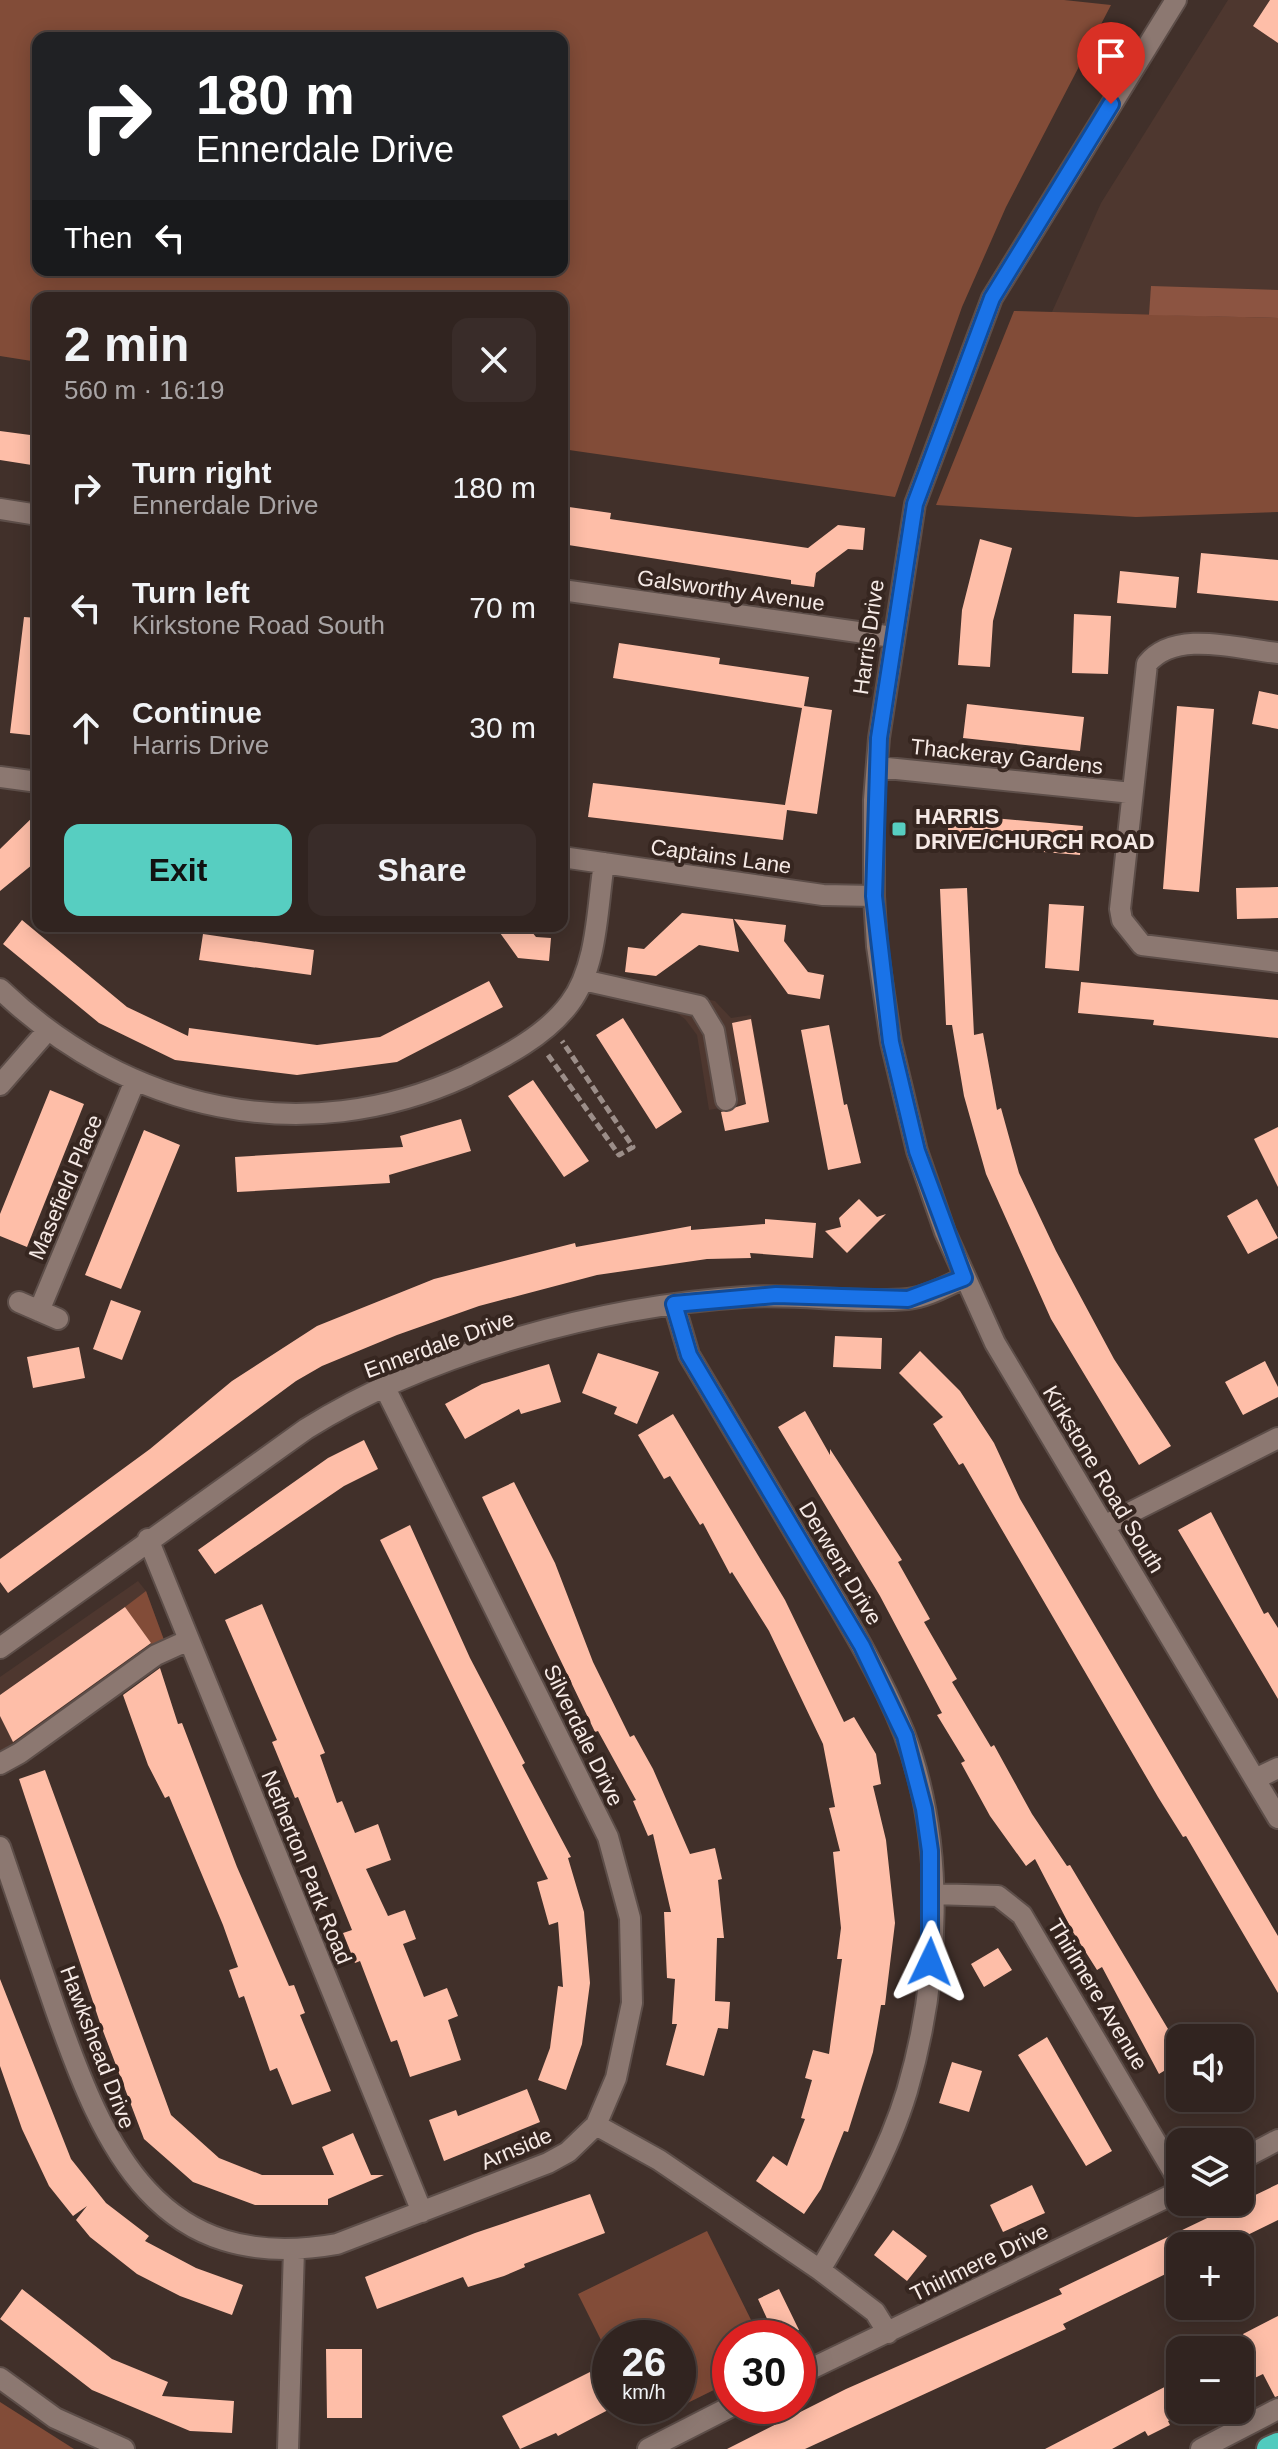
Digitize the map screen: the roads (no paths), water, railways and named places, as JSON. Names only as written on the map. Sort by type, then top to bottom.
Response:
[{"type":"highway","points":[[1269,2449],[1278,2445]]},
{"type":"street","name":"Harris Drive","points":[[917,1151],[891,1042],[874,896],[877,767],[893,637],[915,504],[992,298],[1176,0]]},
{"type":"street","points":[[0,509],[32,514]]},
{"type":"street","name":"Galsworthy Avenue","points":[[568,591],[893,637]]},
{"type":"street","name":"Thackeray Gardens","points":[[1278,653],[1179,643],[1155,653],[1143,677],[1120,909],[1122,920],[1134,939],[1153,948],[1278,962]]},
{"type":"street","name":"Thackeray Gardens","points":[[877,767],[1132,793]]},
{"type":"street","points":[[0,777],[32,781]]},
{"type":"street","name":"Captains Lane","points":[[568,858],[823,895],[874,896]]},
{"type":"street","points":[[0,989],[47,1031],[84,1056],[135,1081],[180,1097],[229,1108],[278,1114],[350,1111],[433,1090],[490,1064],[542,1030],[571,1002],[583,980],[604,863]]},
{"type":"street","points":[[583,980],[699,1006],[714,1031],[726,1100]]},
{"type":"street","points":[[0,1085],[47,1031]]},
{"type":"street","name":"Masefield Place","points":[[19,1302],[48,1315],[135,1081]]},
{"type":"street","name":"Kirkstone Road South","points":[[917,1151],[964,1278],[995,1343],[1278,1818]]},
{"type":"street","name":"Ennerdale Drive","points":[[0,1648],[148,1539],[306,1429],[335,1411],[385,1388],[539,1332],[674,1304],[776,1295],[908,1299],[964,1278]]},
{"type":"street","name":"Derwent Drive","points":[[674,1304],[689,1355],[862,1646],[889,1699],[905,1736],[924,1809],[932,1894],[925,2009],[906,2092],[867,2187],[820,2270]]},
{"type":"street","name":"Silverdale Drive","points":[[385,1388],[608,1837],[621,1876],[630,1918],[632,2003],[627,2042],[596,2125]]},
{"type":"street","points":[[1104,1526],[1278,1438]]},
{"type":"street","name":"Netherton Park Road","points":[[148,1539],[422,2212]]},
{"type":"street","points":[[0,1764],[20,1753],[156,1655],[189,1640]]},
{"type":"street","points":[[1255,1779],[1278,1768]]},
{"type":"street","name":"Hawkshead Drive","points":[[0,1847],[73,2058],[101,2127],[134,2180],[154,2199],[201,2231],[262,2247],[294,2249]]},
{"type":"street","name":"Thirlmere Avenue","points":[[932,1894],[998,1896],[1022,1915],[1166,2159]]},
{"type":"street","points":[[596,2125],[659,2160],[820,2270],[875,2312],[888,2333]]},
{"type":"street","name":"Arnside","points":[[294,2249],[337,2244],[548,2163],[568,2152],[596,2125]]},
{"type":"street","points":[[1254,2153],[1278,2140]]},
{"type":"street","name":"Thirlmere Drive","points":[[816,2367],[1166,2198]]},
{"type":"street","points":[[288,2449],[294,2249]]},
{"type":"street","points":[[0,2378],[55,2418],[98,2444],[124,2449]]},
{"type":"street","points":[[1201,2449],[1278,2409]]},
{"type":"street","points":[[648,2449],[712,2416]]},
{"type":"place","name":"HARRIS DRIVE/CHURCH ROAD","points":[[899,829]]}]
